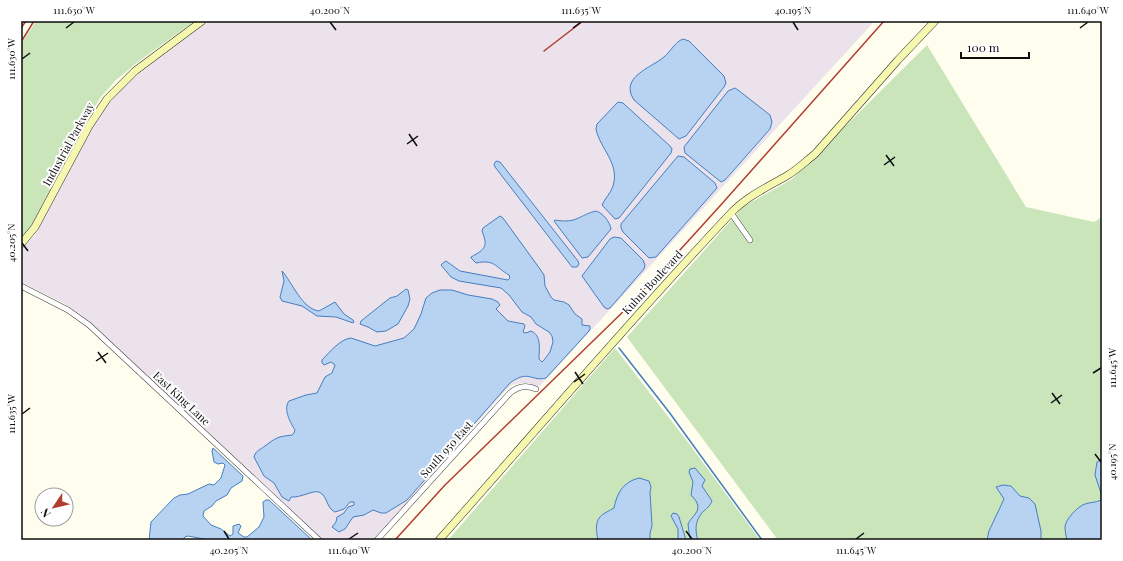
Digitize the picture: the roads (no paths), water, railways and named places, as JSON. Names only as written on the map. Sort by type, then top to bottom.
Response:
[{"type":"street","name":"Industrial Parkway","points":[[21,244],[35,226],[88,126],[107,99],[135,71],[202,21]]},
{"type":"street","name":"Kuhni Boulevard","points":[[439,540],[638,313],[731,213],[745,200],[788,175],[815,154],[898,60],[935,21]]},
{"type":"street","points":[[731,213],[750,240]]},
{"type":"street","name":"East King Lane","points":[[21,286],[68,310],[89,325],[319,540]]},
{"type":"street","name":"South 950 East","points":[[378,540],[510,393],[521,387],[536,389]]},
{"type":"water","points":[[683,39],[689,41],[724,76],[726,83],[686,136],[679,139],[634,100],[630,92],[633,79],[638,74],[664,57],[675,44]]},
{"type":"water","points":[[735,88],[770,115],[772,122],[770,129],[725,180],[721,182],[685,153],[684,147],[728,91]]},
{"type":"water","points":[[618,102],[623,103],[672,149],[671,153],[619,218],[615,219],[602,205],[613,186],[614,170],[596,129],[597,124]]},
{"type":"water","points":[[678,156],[684,157],[715,183],[717,188],[656,257],[649,258],[623,232],[621,224]]},
{"type":"water","points":[[496,161],[500,162],[578,261],[579,264],[577,267],[572,267],[495,167],[494,164]]},
{"type":"water","points":[[596,211],[606,218],[611,229],[588,257],[582,258],[554,221],[573,220]]},
{"type":"water","points":[[500,216],[503,218],[544,275],[545,286],[551,297],[554,300],[564,302],[569,305],[575,314],[582,319],[582,325],[590,326],[589,331],[546,378],[541,379],[526,376],[516,379],[510,383],[407,500],[386,513],[373,510],[364,515],[353,517],[345,529],[339,532],[332,527],[336,522],[337,517],[344,513],[348,507],[354,505],[354,502],[350,502],[344,509],[335,512],[330,508],[324,496],[319,492],[291,497],[289,501],[282,497],[274,483],[264,476],[254,457],[257,451],[275,439],[292,435],[294,433],[295,430],[287,412],[287,404],[289,401],[317,393],[325,377],[332,373],[335,365],[331,362],[324,365],[322,360],[343,341],[351,338],[375,346],[404,338],[414,329],[426,298],[432,293],[440,290],[452,290],[468,295],[492,299],[498,302],[500,305],[496,309],[508,321],[524,324],[525,326],[523,332],[526,333],[531,331],[535,333],[539,343],[539,359],[542,362],[544,360],[550,352],[553,342],[552,336],[549,332],[536,324],[531,317],[522,312],[509,295],[501,288],[459,281],[451,277],[441,265],[446,261],[460,271],[508,280],[510,278],[509,275],[494,264],[487,262],[476,263],[471,258],[480,252],[484,247],[485,240],[482,231],[483,228]]},
{"type":"water","points":[[614,237],[621,238],[643,260],[645,265],[644,269],[610,308],[607,309],[582,276],[610,239]]},
{"type":"water","points":[[282,271],[307,305],[319,311],[335,302],[344,314],[354,322],[353,323],[336,317],[317,316],[302,306],[282,301],[280,297],[284,281]]},
{"type":"water","points":[[406,289],[408,290],[410,299],[408,306],[398,324],[386,331],[377,332],[360,324],[361,321],[390,298],[397,296]]},
{"type":"water","points":[[213,448],[243,476],[242,481],[231,488],[227,495],[216,501],[212,506],[204,511],[203,516],[211,525],[221,529],[230,536],[233,534],[233,526],[239,524],[241,526],[238,533],[244,537],[247,537],[259,527],[264,517],[263,502],[269,500],[312,540],[209,540],[188,536],[182,540],[149,540],[151,522],[174,498],[180,495],[188,494],[209,484],[214,485],[221,478],[225,465],[223,463],[218,464],[214,462],[212,451]]},
{"type":"water","points":[[1102,459],[1102,540],[1067,540],[1065,527],[1072,514],[1082,505],[1101,500],[1101,493],[1095,475],[1097,462]]},
{"type":"water","points":[[695,468],[705,480],[702,486],[712,501],[698,520],[696,533],[698,540],[690,540],[688,524],[698,509],[696,501],[691,495],[693,482],[689,472],[690,469]]},
{"type":"water","points":[[639,478],[649,481],[651,487],[652,526],[650,540],[598,540],[596,529],[599,518],[601,515],[614,508],[619,493],[625,485]]},
{"type":"water","points":[[1003,485],[1011,486],[1020,496],[1029,498],[1035,504],[1041,531],[1041,540],[987,540],[989,531],[1004,499],[996,487]]},
{"type":"water","points":[[673,513],[677,514],[679,517],[686,540],[678,540],[678,529],[671,516]]},
{"type":"waterway","points":[[619,348],[669,412],[762,540]]},
{"type":"railway","points":[[21,28],[26,21]]},
{"type":"railway","points":[[21,42],[34,21]]},
{"type":"railway","points":[[544,51],[583,21]]},
{"type":"railway","points":[[395,540],[445,485],[630,305],[884,21]]}]
